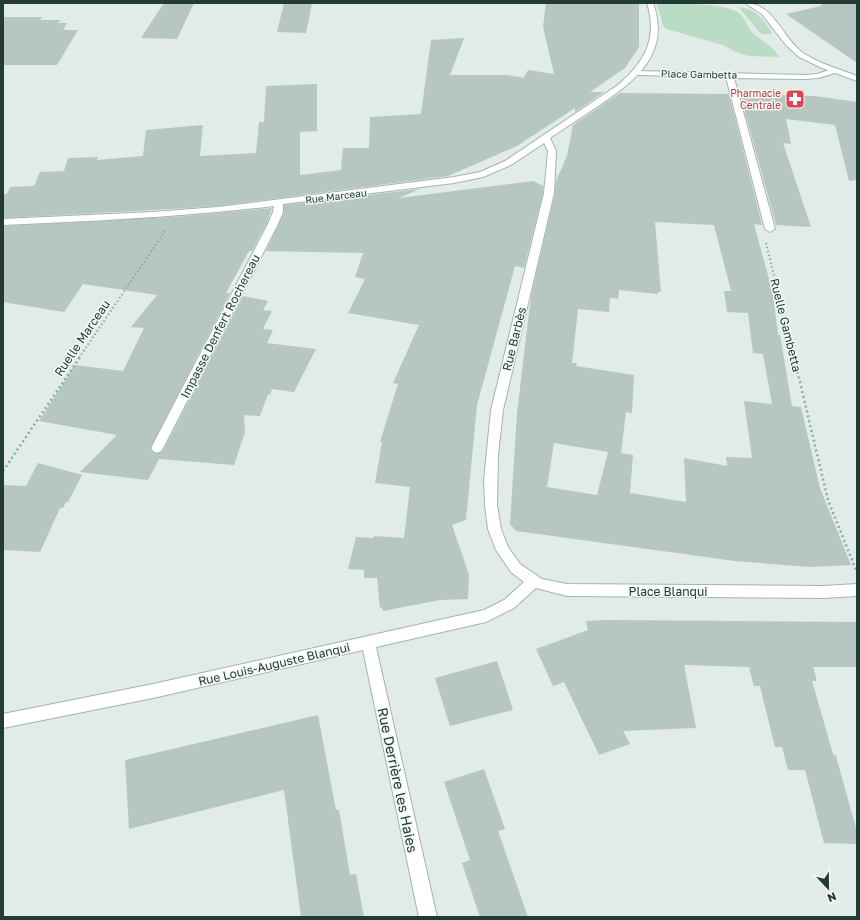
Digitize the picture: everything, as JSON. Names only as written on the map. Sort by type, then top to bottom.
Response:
[{"type":"street","name":"Place Gambetta","points":[[637,73],[648,56],[653,43],[656,20],[650,3]]},
{"type":"street","points":[[748,3],[758,7],[770,16],[796,50],[813,61],[857,79]]},
{"type":"street","name":"Place Gambetta","points":[[637,73],[812,77],[824,75],[835,70]]},
{"type":"street","name":"Rue Marceau","points":[[3,222],[175,213],[279,203],[454,180],[474,176],[508,163],[622,87],[637,73]]},
{"type":"street","points":[[729,75],[770,229]]},
{"type":"street","name":"Rue Barbès","points":[[498,542],[494,528],[491,496],[497,410],[549,193],[552,150],[546,138]]},
{"type":"street","name":"Impasse Denfert Rochereau","points":[[157,448],[273,224],[278,212],[279,203]]},
{"type":"street","name":"Place Blanqui","points":[[498,542],[505,554],[522,574],[534,581],[550,587],[584,591],[824,592],[857,590]]},
{"type":"street","name":"Rue Louis-Auguste Blanqui","points":[[3,720],[153,691],[486,616],[509,604],[534,581]]},
{"type":"street","name":"Rue Derrière les Haies","points":[[368,642],[428,917]]},
{"type":"path","name":"Ruelle Marceau","points":[[3,471],[175,213]]},
{"type":"path","name":"Ruelle Gambetta","points":[[770,229],[766,240],[828,500],[857,572]]},
{"type":"green space","points":[[656,3],[685,3],[724,7],[737,12],[744,18],[752,32],[771,47],[779,57],[749,56],[738,53],[723,45],[666,29],[662,24]]},
{"type":"green space","points":[[738,7],[750,10],[758,15],[772,33],[762,34]]},
{"type":"building","points":[[164,3],[194,3],[177,39],[141,38]]},
{"type":"building","points":[[284,3],[312,3],[306,33],[277,32]]},
{"type":"building","points":[[546,3],[639,3],[639,47],[625,68],[590,92],[604,92],[575,112],[575,108],[517,146],[448,176],[218,206],[3,218],[3,194],[7,194],[10,187],[34,186],[40,172],[64,171],[68,158],[98,157],[97,160],[143,156],[146,130],[203,125],[200,156],[256,153],[259,122],[264,122],[266,86],[317,84],[317,131],[300,132],[300,175],[341,170],[343,148],[369,148],[370,117],[421,114],[431,40],[464,38],[450,75],[508,75],[524,78],[528,70],[554,74],[543,27]]},
{"type":"building","points":[[822,3],[857,3],[857,63],[786,14],[821,6]]},
{"type":"building","points":[[3,17],[42,17],[40,20],[60,20],[58,23],[67,23],[63,30],[78,30],[57,65],[3,65]]},
{"type":"building","points":[[620,93],[729,94],[762,225],[754,224],[773,294],[778,335],[780,335],[792,406],[801,407],[820,488],[851,565],[810,567],[735,561],[516,531],[510,524],[517,413],[531,296],[555,193],[556,181],[567,156],[573,125]],"holes":[[[655,222],[714,225],[731,291],[724,291],[727,312],[748,313],[753,353],[763,354],[772,404],[744,401],[752,458],[726,457],[727,466],[684,458],[686,502],[630,493],[633,455],[621,453],[626,412],[632,413],[634,375],[576,366],[577,363],[572,363],[578,309],[609,312],[610,298],[618,299],[619,290],[658,294],[658,292],[661,292]],[[554,443],[608,452],[597,495],[547,487]]]},
{"type":"building","points":[[740,94],[814,96],[857,102],[857,180],[849,181],[835,125],[786,119],[791,144],[783,143],[811,227],[776,225]]},
{"type":"building","points":[[533,181],[543,186],[543,193],[524,268],[515,266],[477,405],[466,520],[452,525],[469,575],[468,599],[440,600],[383,611],[382,607],[380,608],[377,578],[364,578],[364,570],[348,569],[356,537],[374,538],[374,536],[404,538],[410,487],[375,483],[382,442],[380,442],[398,384],[393,383],[419,325],[348,313],[365,279],[355,277],[363,253],[266,251],[284,213],[284,205],[420,189],[399,198]]},
{"type":"building","points":[[272,208],[267,223],[252,251],[249,251],[226,293],[230,293],[150,449],[156,454],[162,452],[164,449],[243,296],[268,301],[263,310],[272,311],[263,329],[273,330],[267,343],[316,349],[294,392],[272,389],[270,395],[268,394],[260,416],[244,415],[245,432],[234,465],[159,459],[148,480],[80,472],[117,435],[39,421],[75,365],[123,371],[144,328],[131,327],[157,295],[83,284],[64,312],[3,302],[3,226],[173,217]]},
{"type":"building","points":[[38,463],[82,475],[68,502],[66,502],[63,508],[60,508],[40,552],[3,550],[3,485],[26,486]]},
{"type":"building","points":[[586,621],[857,622],[857,667],[813,667],[817,681],[812,681],[833,754],[836,756],[857,832],[857,844],[824,843],[805,770],[788,770],[782,747],[775,747],[760,686],[754,686],[749,667],[684,665],[696,728],[623,731],[630,744],[599,755],[564,682],[553,686],[536,649],[588,630]]},
{"type":"building","points":[[497,661],[513,710],[450,726],[435,678]]},
{"type":"building","points":[[318,715],[336,810],[339,810],[350,875],[356,874],[364,917],[301,917],[284,790],[129,829],[125,760]]},
{"type":"building","points":[[484,769],[505,829],[498,831],[528,917],[480,917],[462,863],[470,860],[444,782]]},
{"type":"place","name":"Pharmacie Centrale","points":[[795,99]]}]
